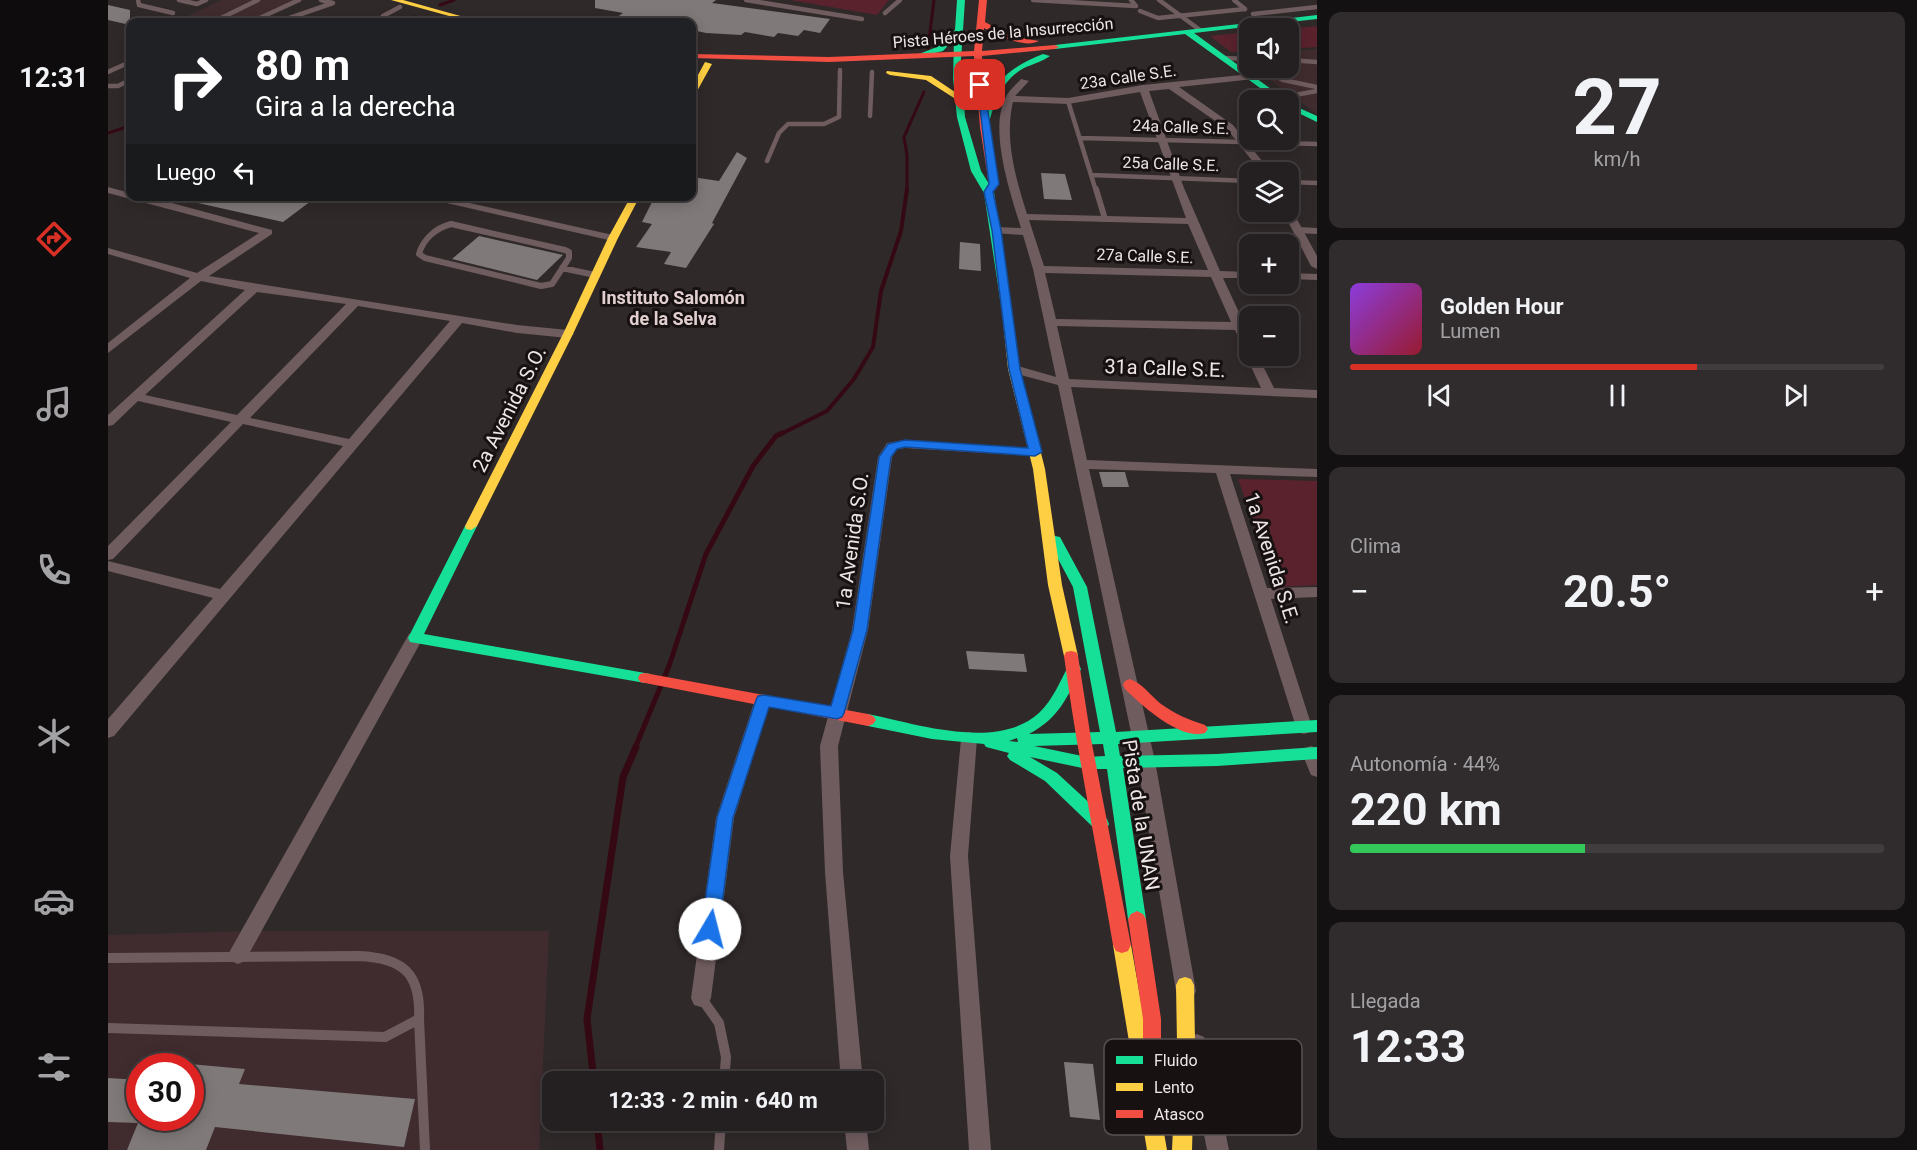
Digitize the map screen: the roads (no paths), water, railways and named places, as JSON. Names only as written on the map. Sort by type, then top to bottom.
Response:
[{"type":"main road","name":"Pista de la UNAN","points":[[961,0],[956,61],[961,126],[980,183],[989,192],[1014,369],[1035,452],[1049,528],[1056,585],[1074,669],[1083,739],[1101,825],[1137,1039]]},
{"type":"main road","name":"Pista de la UNAN","points":[[983,0],[978,60],[984,127],[994,184],[989,192]]},
{"type":"main road","points":[[401,3],[444,18]]},
{"type":"main road","points":[[401,3],[462,18]]},
{"type":"main road","name":"Pista Héroes de la Insurrección","points":[[1299,20],[1317,19]]},
{"type":"main road","points":[[981,23],[1009,38],[1024,40],[1152,35]]},
{"type":"main road","name":"Pista Héroes de la Insurrección","points":[[696,56],[872,67],[1051,54],[1239,25]]},
{"type":"main road","name":"Pista Héroes de la Insurrección","points":[[978,60],[1152,35],[1239,30]]},
{"type":"main road","points":[[846,70],[872,67],[935,51],[948,44],[957,32]]},
{"type":"main road","points":[[1193,33],[1222,58],[1239,66]]},
{"type":"main road","points":[[984,127],[991,96],[999,83],[1020,65],[1051,54]]},
{"type":"main road","name":"Pista Héroes de la Insurrección","points":[[696,63],[846,70],[956,61]]},
{"type":"main road","points":[[696,86],[708,64]]},
{"type":"main road","points":[[872,67],[920,75],[941,84],[957,96]]},
{"type":"main road","points":[[1261,78],[1272,90]]},
{"type":"main road","points":[[1299,109],[1317,119]]},
{"type":"main road","name":"2a Avenida S.O.","points":[[415,638],[633,201]]},
{"type":"main road","name":"Pista de la UNAN","points":[[1049,528],[1080,587],[1114,763],[1152,1019],[1152,1039]]},
{"type":"main road","points":[[415,638],[499,651],[837,713],[1088,763],[1315,759]]},
{"type":"main road","points":[[973,740],[1010,736],[1036,726],[1059,700],[1074,669]]},
{"type":"main road","points":[[1130,685],[1159,714],[1183,726],[1222,733]]},
{"type":"main road","points":[[973,740],[1140,737],[1311,726]]},
{"type":"main road","points":[[973,740],[1032,763],[1068,790],[1101,825]]},
{"type":"main road","points":[[1185,985],[1186,1039]]},
{"type":"main road","name":"Pista de la UNAN","points":[[1155,1135],[1157,1150]]},
{"type":"main road","points":[[1182,1150],[1183,1135]]},
{"type":"street","name":"23a Calle S.E.","points":[[1010,99],[1068,101],[1143,88],[1239,76]]},
{"type":"street","points":[[1024,81],[1010,99],[1005,119],[1005,144],[1039,269],[1130,685],[1146,761],[1196,1039]]},
{"type":"street","points":[[1172,86],[1230,127],[1239,137]]},
{"type":"street","points":[[1050,322],[1239,326],[1191,221],[1143,88]]},
{"type":"street","points":[[1249,150],[1258,162]]},
{"type":"street","points":[[108,190],[126,195]]},
{"type":"street","points":[[108,349],[200,277],[268,232],[150,201]]},
{"type":"street","points":[[444,201],[613,238]]},
{"type":"street","points":[[1023,217],[1191,221]]},
{"type":"street","points":[[1293,222],[1317,266]]},
{"type":"street","points":[[996,230],[1028,232]]},
{"type":"street","points":[[108,251],[200,277],[254,288],[517,329],[568,334]]},
{"type":"street","name":"27a Calle S.E.","points":[[1039,269],[1239,275]]},
{"type":"street","points":[[1299,276],[1317,277]]},
{"type":"street","points":[[108,422],[254,288]]},
{"type":"street","points":[[108,555],[355,302]]},
{"type":"street","points":[[108,731],[458,320]]},
{"type":"street","points":[[108,331],[123,337]]},
{"type":"street","points":[[1257,366],[1269,392]]},
{"type":"street","name":"31a Calle S.E.","points":[[1014,369],[1064,384],[1317,394]]},
{"type":"street","points":[[137,397],[351,444]]},
{"type":"street","name":"1a Avenida S.O.","points":[[837,713],[860,630],[885,457],[892,446],[905,444],[1035,452]]},
{"type":"street","points":[[1082,464],[1317,473]]},
{"type":"street","name":"1a Avenida S.E.","points":[[1222,471],[1261,594],[1311,726]]},
{"type":"street","points":[[108,566],[224,595]]},
{"type":"street","points":[[1261,594],[1317,592]]},
{"type":"street","points":[[238,955],[415,638]]},
{"type":"street","points":[[701,998],[725,818],[764,700]]},
{"type":"street","points":[[837,713],[829,746],[834,872],[851,1071]]},
{"type":"street","points":[[973,740],[959,856],[980,1150]]},
{"type":"street","points":[[856,1131],[858,1150]]},
{"type":"street","points":[[1215,1135],[1218,1150]]},
{"type":"lane","points":[[138,0],[139,5],[174,13]]},
{"type":"lane","points":[[179,0],[197,4],[206,0]]},
{"type":"lane","points":[[224,17],[258,0]]},
{"type":"lane","points":[[260,18],[299,0]]},
{"type":"lane","points":[[323,0],[333,3]]},
{"type":"lane","points":[[290,18],[340,0]]},
{"type":"lane","points":[[746,0],[862,19]]},
{"type":"lane","points":[[885,13],[900,0]]},
{"type":"lane","points":[[1034,0],[1136,6],[1131,0]]},
{"type":"lane","points":[[1159,0],[1180,15],[1193,33]]},
{"type":"lane","points":[[1234,0],[1254,18]]},
{"type":"lane","points":[[382,18],[401,3]]},
{"type":"lane","points":[[1275,18],[1317,8]]},
{"type":"lane","points":[[1140,11],[1158,18],[1245,9]]},
{"type":"lane","points":[[224,17],[228,18]]},
{"type":"lane","points":[[1222,58],[1239,59]]},
{"type":"lane","points":[[1299,59],[1317,60]]},
{"type":"lane","points":[[108,72],[126,64]]},
{"type":"lane","points":[[870,116],[873,89],[872,67]]},
{"type":"lane","points":[[767,161],[779,133],[788,124],[824,124],[839,117],[846,70]]},
{"type":"lane","points":[[1275,78],[1317,89]]},
{"type":"lane","points":[[108,86],[118,86],[126,82]]},
{"type":"lane","points":[[1299,95],[1317,89]]},
{"type":"lane","points":[[1068,101],[1105,219]]},
{"type":"lane","name":"24a Calle S.E.","points":[[1080,138],[1239,142]]},
{"type":"lane","name":"24a Calle S.E.","points":[[1299,144],[1317,144]]},
{"type":"lane","name":"25a Calle S.E.","points":[[1092,175],[1239,181]]},
{"type":"lane","points":[[1299,182],[1317,183]]},
{"type":"lane","points":[[451,224],[565,250],[569,254],[562,268],[552,284],[541,286],[425,258],[418,252],[438,228],[451,224]]},
{"type":"lane","points":[[1298,230],[1317,231]]},
{"type":"lane","points":[[562,268],[595,275]]},
{"type":"lane","points":[[108,958],[238,955],[374,958],[396,964],[413,978],[420,990],[424,1150]]},
{"type":"lane","points":[[701,998],[719,1023],[726,1057],[725,1071]]},
{"type":"lane","points":[[108,1028],[384,1036],[419,1019]]},
{"type":"lane","points":[[719,1150],[720,1131]]},
{"type":"waterway","points":[[440,5],[454,0]]},
{"type":"waterway","points":[[928,48],[934,0]]},
{"type":"waterway","points":[[907,189],[907,155],[904,137],[924,92]]},
{"type":"waterway","points":[[108,133],[126,127]]},
{"type":"waterway","points":[[779,435],[827,411],[854,379],[873,347],[881,291],[901,231],[907,189]]},
{"type":"waterway","points":[[635,748],[669,666],[706,554],[753,466],[776,436],[782,433]]},
{"type":"waterway","points":[[593,1071],[587,1019],[623,777],[636,747]]},
{"type":"waterway","points":[[598,1131],[600,1150]]},
{"type":"district","name":"Instituto Salomón de la Selva","points":[[673,307]]}]
